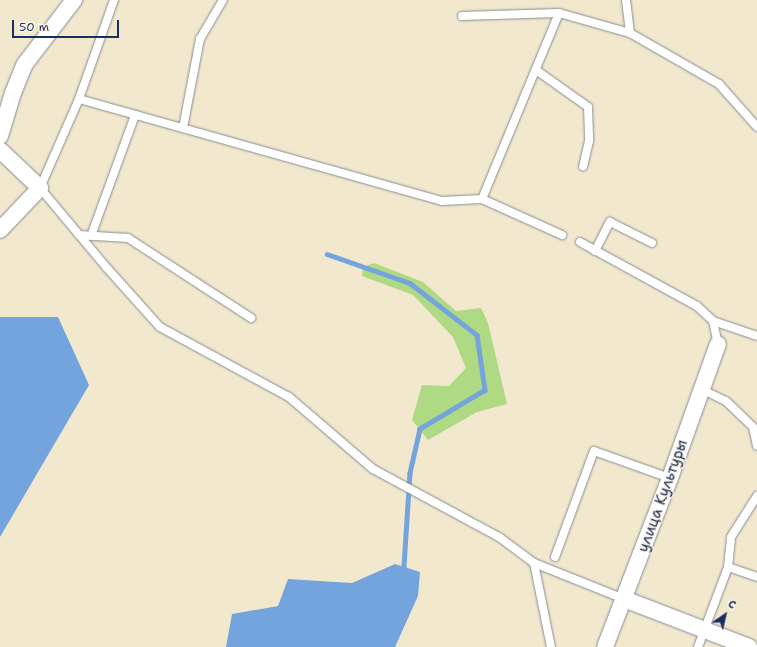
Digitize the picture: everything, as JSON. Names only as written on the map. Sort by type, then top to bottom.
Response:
[{"type":"street","points":[[0,136],[12,93],[25,64],[74,0]]},
{"type":"street","points":[[0,150],[40,188],[0,230]]},
{"type":"street","name":"улица Культуры","points":[[605,647],[670,478],[718,344]]},
{"type":"street","points":[[624,599],[749,647]]},
{"type":"lane","points":[[114,0],[79,99],[40,188],[80,235],[160,327],[289,396],[373,469],[499,537],[534,563],[624,599]]},
{"type":"lane","points":[[183,128],[200,39],[222,0]]},
{"type":"lane","points":[[626,0],[630,33]]},
{"type":"lane","points":[[482,199],[559,13]]},
{"type":"lane","points":[[462,16],[559,13],[630,33],[719,84],[757,127]]},
{"type":"lane","points":[[536,70],[588,107],[589,142],[583,166]]},
{"type":"lane","points":[[79,99],[442,201],[482,199],[562,235]]},
{"type":"lane","points":[[91,236],[135,115]]},
{"type":"lane","points":[[595,250],[610,222],[652,244]]},
{"type":"lane","points":[[80,235],[128,238],[252,318]]},
{"type":"lane","points":[[580,242],[697,306],[713,321],[757,336]]},
{"type":"lane","points":[[713,321],[718,344]]},
{"type":"lane","points":[[701,389],[726,401],[753,427],[757,446]]},
{"type":"lane","points":[[555,558],[594,451],[670,478]]},
{"type":"lane","points":[[698,647],[728,567],[731,537],[757,496]]},
{"type":"lane","points":[[534,563],[552,647]]},
{"type":"lane","points":[[728,567],[757,577]]},
{"type":"green space","points":[[374,263],[423,282],[456,311],[481,308],[488,323],[507,404],[477,412],[428,440],[412,420],[422,385],[449,386],[466,368],[453,337],[413,295],[362,276],[363,267]]},
{"type":"water","points":[[0,317],[58,317],[89,385],[0,537]]},
{"type":"water","points":[[395,564],[420,572],[418,596],[395,647],[226,647],[232,614],[278,606],[288,579],[352,583]]},
{"type":"waterway","points":[[327,254],[410,283],[477,335],[485,390],[420,429],[410,473],[404,567],[401,570]]}]
